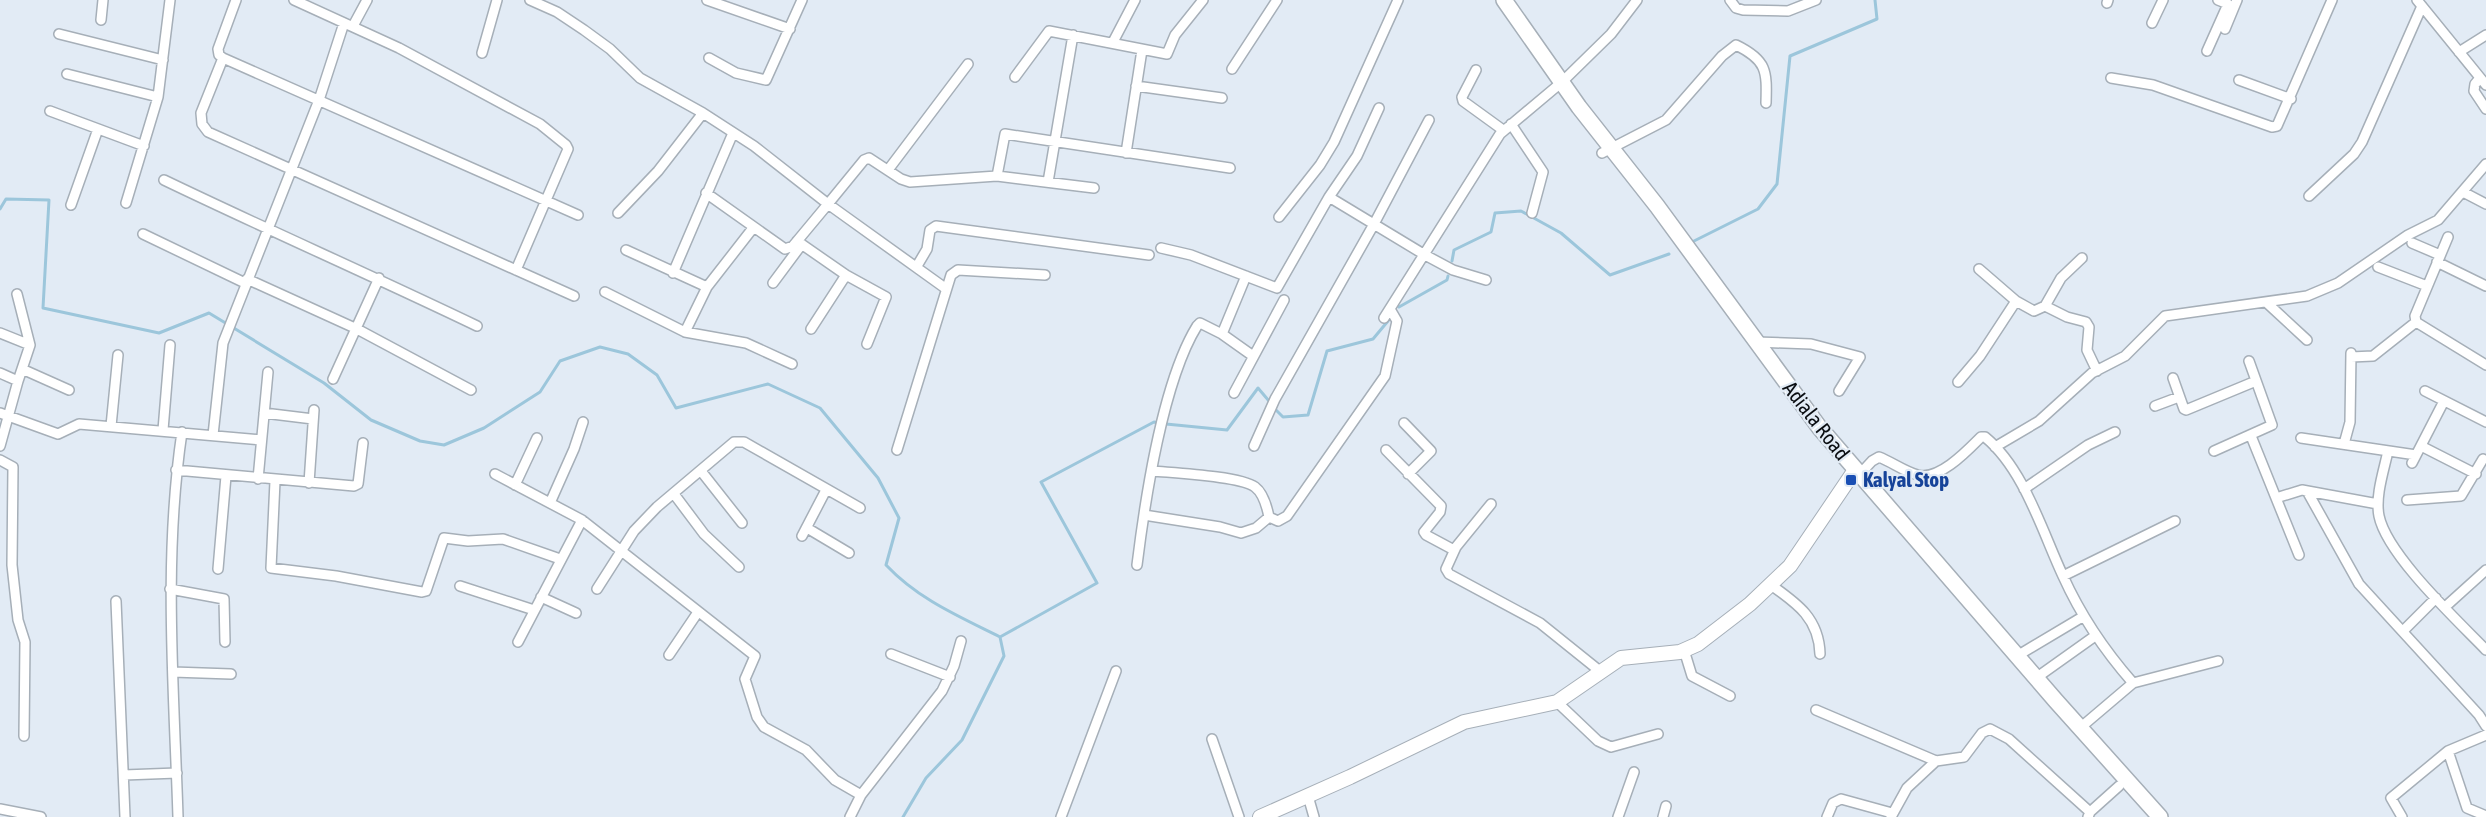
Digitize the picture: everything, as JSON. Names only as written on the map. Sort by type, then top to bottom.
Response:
[{"type":"main road","name":"Adiala Road","points":[[1494,0],[1785,396],[2160,817]]},
{"type":"main road","name":"Adiala Road","points":[[1504,0],[1558,85]]},
{"type":"main road","name":"Adiala Road","points":[[1606,150],[1657,206],[1854,474],[2147,817]]},
{"type":"main road","points":[[1260,817],[1464,722],[1557,702],[1622,658],[1684,650],[1698,644],[1771,585],[1802,551],[1854,474]]},
{"type":"street","points":[[101,20],[103,0]]},
{"type":"street","points":[[126,203],[158,97],[170,0]]},
{"type":"street","points":[[236,0],[218,49],[219,55],[223,58],[578,215]]},
{"type":"street","points":[[294,0],[399,48],[540,124],[566,145],[568,149],[516,270]]},
{"type":"street","points":[[213,435],[222,343],[348,25],[368,0]]},
{"type":"street","points":[[482,53],[497,0]]},
{"type":"street","points":[[530,0],[557,12],[610,49],[640,78],[685,102],[754,146],[828,204],[945,288]]},
{"type":"street","points":[[706,0],[790,29]]},
{"type":"street","points":[[709,58],[736,73],[766,80],[802,0]]},
{"type":"street","points":[[1113,42],[1135,0]]},
{"type":"street","points":[[1015,77],[1044,34],[1049,31],[1167,54],[1175,35],[1203,0]]},
{"type":"street","points":[[1232,69],[1277,0]]},
{"type":"street","points":[[1279,217],[1320,165],[1334,142],[1398,0]]},
{"type":"street","points":[[1384,318],[1507,128],[1558,85],[1611,34],[1637,0]]},
{"type":"street","points":[[1730,0],[1736,8],[1743,10],[1788,11],[1816,0]]},
{"type":"street","points":[[2152,23],[2163,0]]},
{"type":"street","points":[[2218,0],[2233,1]]},
{"type":"street","points":[[2111,78],[2153,85],[2272,127],[2277,126],[2291,99],[2332,0]]},
{"type":"street","points":[[2224,29],[2233,1]]},
{"type":"street","points":[[2207,51],[2233,1]]},
{"type":"street","points":[[2308,196],[2354,154],[2362,142],[2419,3],[2483,82],[2475,84],[2474,91],[2486,108]]},
{"type":"street","points":[[59,34],[163,60]]},
{"type":"street","points":[[1048,182],[1073,35]]},
{"type":"street","points":[[2459,52],[2486,35]]},
{"type":"street","points":[[1606,150],[1666,120],[1722,56],[1736,45],[1753,53],[1767,71],[1766,103]]},
{"type":"street","points":[[1126,153],[1142,50]]},
{"type":"street","points":[[223,58],[201,113],[202,124],[208,132],[574,296]]},
{"type":"street","points":[[888,170],[968,64]]},
{"type":"street","points":[[1476,69],[1462,97],[1463,101],[1507,128],[1543,172],[1532,213]]},
{"type":"street","points":[[68,74],[158,97]]},
{"type":"street","points":[[2239,80],[2291,99]]},
{"type":"street","points":[[1136,86],[1222,98]]},
{"type":"street","points":[[1161,248],[1191,255],[1277,288],[1281,285],[1329,197],[1357,156],[1379,108]]},
{"type":"street","points":[[50,111],[144,146]]},
{"type":"street","points":[[618,213],[657,171],[703,113]]},
{"type":"street","points":[[1254,446],[1275,399],[1374,224],[1429,120]]},
{"type":"street","points":[[71,205],[98,129]]},
{"type":"street","points":[[674,273],[733,133]]},
{"type":"street","points":[[997,176],[1005,134],[1230,168]]},
{"type":"street","points":[[773,283],[799,243],[864,160],[871,158],[910,182],[997,176],[1094,188]]},
{"type":"street","points":[[1995,447],[2039,421],[2097,371],[2125,356],[2165,316],[2307,296],[2338,283],[2408,235],[2438,220],[2486,164]]},
{"type":"street","points":[[164,180],[267,230],[379,278],[477,326]]},
{"type":"street","points":[[2463,192],[2486,204]]},
{"type":"street","points":[[706,193],[784,249],[789,249],[799,243]]},
{"type":"street","points":[[1329,197],[1453,270],[1486,280]]},
{"type":"street","points":[[917,266],[927,249],[930,230],[936,226],[1149,255]]},
{"type":"street","points":[[685,332],[707,287],[753,228]]},
{"type":"street","points":[[143,234],[357,329],[471,390]]},
{"type":"street","points":[[2448,237],[2415,316],[2416,322],[2486,365]]},
{"type":"street","points":[[799,243],[846,275],[886,297],[867,344]]},
{"type":"street","points":[[2412,243],[2486,286]]},
{"type":"street","points":[[626,250],[707,287]]},
{"type":"street","points":[[1979,269],[2016,301],[2034,311],[2045,306],[2061,278],[2082,258]]},
{"type":"street","points":[[2378,267],[2427,286]]},
{"type":"street","points":[[897,450],[945,288],[951,275],[958,270],[1045,275]]},
{"type":"street","points":[[811,329],[846,275]]},
{"type":"street","points":[[1222,334],[1246,276]]},
{"type":"street","points":[[333,379],[379,278]]},
{"type":"street","points":[[605,292],[685,332],[746,343],[792,364]]},
{"type":"street","points":[[0,446],[4,414],[30,345],[17,294]]},
{"type":"street","points":[[1234,393],[1284,300]]},
{"type":"street","points":[[1958,382],[1980,356],[2016,301]]},
{"type":"street","points":[[2267,303],[2307,340]]},
{"type":"street","points":[[2045,306],[2067,317],[2086,322],[2089,327],[2088,350],[2097,371]]},
{"type":"street","points":[[1153,471],[1226,480],[1254,486],[1260,492],[1269,517],[1278,521],[1287,516],[1385,376],[1397,321],[1390,309]]},
{"type":"street","points":[[2344,444],[2350,422],[2351,355],[2373,356],[2416,322]]},
{"type":"street","points":[[1137,565],[1144,515],[1175,379],[1193,332],[1200,323],[1222,334],[1252,356]]},
{"type":"street","points":[[0,333],[30,345]]},
{"type":"street","points":[[1756,342],[1811,344],[1860,357],[1839,391]]},
{"type":"street","points":[[163,430],[170,345]]},
{"type":"street","points":[[111,426],[118,355]]},
{"type":"street","points":[[2214,451],[2272,425],[2249,360]]},
{"type":"street","points":[[22,369],[69,390]]},
{"type":"street","points":[[258,479],[268,372]]},
{"type":"street","points":[[0,374],[18,381]]},
{"type":"street","points":[[2172,378],[2184,409],[2187,410],[2256,381]]},
{"type":"street","points":[[2425,391],[2486,422]]},
{"type":"street","points":[[2155,406],[2180,397]]},
{"type":"street","points":[[2416,455],[2444,401]]},
{"type":"street","points":[[264,413],[314,414],[309,483]]},
{"type":"street","points":[[4,414],[58,434],[79,424],[261,440]]},
{"type":"street","points":[[549,503],[583,422]]},
{"type":"street","points":[[1404,423],[1431,451],[1408,474]]},
{"type":"street","points":[[178,817],[170,589],[176,470],[182,432]]},
{"type":"street","points":[[2024,489],[2088,445],[2115,432]]},
{"type":"street","points":[[1854,474],[1879,457],[1916,475],[1926,476],[1958,460],[1984,436],[1995,447],[2024,489],[2063,576],[2095,636],[2133,683]]},
{"type":"street","points":[[2251,436],[2299,555]]},
{"type":"street","points":[[515,485],[537,438]]},
{"type":"street","points":[[2301,438],[2416,455],[2476,474]]},
{"type":"street","points":[[597,590],[634,531],[734,442],[744,442],[860,508]]},
{"type":"street","points":[[176,470],[275,481],[358,484],[363,443]]},
{"type":"street","points":[[1386,450],[1442,509],[1425,532],[1454,550]]},
{"type":"street","points":[[2388,451],[2378,504],[2378,514],[2386,534],[2436,597],[2486,650]]},
{"type":"street","points":[[2407,500],[2461,496],[2483,459]]},
{"type":"street","points":[[0,460],[13,467],[15,477],[12,510],[12,565],[18,620],[25,642],[24,736]]},
{"type":"street","points":[[701,471],[742,523]]},
{"type":"street","points":[[495,474],[582,520],[755,656],[745,679],[758,717],[764,727],[806,750],[836,780],[861,795]]},
{"type":"street","points":[[218,569],[226,476]]},
{"type":"street","points":[[275,481],[271,568],[336,576],[422,592],[426,591],[444,538],[468,541],[503,539],[560,559]]},
{"type":"street","points":[[826,490],[805,532],[849,553]]},
{"type":"street","points":[[2276,498],[2307,491],[2378,504]]},
{"type":"street","points":[[2307,491],[2359,584],[2479,715],[2486,726]]},
{"type":"street","points":[[674,494],[704,534],[739,567]]},
{"type":"street","points":[[1491,504],[1454,550],[1446,569],[1449,574],[1540,623],[1601,672]]},
{"type":"street","points":[[1144,515],[1220,526],[1241,533],[1256,528],[1269,517]]},
{"type":"street","points":[[518,642],[582,520]]},
{"type":"street","points":[[2063,576],[2175,521]]},
{"type":"street","points":[[2445,607],[2486,570]]},
{"type":"street","points":[[1771,585],[1811,618],[1818,633],[1820,654]]},
{"type":"street","points":[[460,586],[534,609]]},
{"type":"street","points":[[170,589],[224,599],[225,642]]},
{"type":"street","points":[[541,597],[576,613]]},
{"type":"street","points":[[2403,631],[2436,597]]},
{"type":"street","points":[[116,601],[125,817]]},
{"type":"street","points":[[669,655],[698,612]]},
{"type":"street","points":[[2017,656],[2084,616]]},
{"type":"street","points":[[2036,678],[2095,636]]},
{"type":"street","points":[[850,817],[861,795],[902,740],[932,707],[950,677],[961,641]]},
{"type":"street","points":[[1684,650],[1692,676],[1730,696]]},
{"type":"street","points":[[891,654],[950,677]]},
{"type":"street","points":[[2080,728],[2133,683],[2218,662]]},
{"type":"street","points":[[1061,817],[1116,671]]},
{"type":"street","points":[[173,672],[231,674]]},
{"type":"street","points":[[1557,702],[1598,741],[1611,747],[1658,734]]},
{"type":"street","points":[[1816,710],[1936,761],[1964,757],[1982,733],[1990,729],[2009,739],[2089,815],[2120,786]]},
{"type":"street","points":[[2402,817],[2391,798],[2448,751],[2486,735]]},
{"type":"street","points":[[1212,739],[1239,817]]},
{"type":"street","points":[[2448,751],[2467,808],[2486,816]]},
{"type":"street","points":[[1827,817],[1833,803],[1841,799],[1892,815],[1907,788],[1936,761]]},
{"type":"street","points":[[1618,817],[1634,772]]},
{"type":"street","points":[[124,775],[177,773]]},
{"type":"street","points":[[1308,796],[1314,817]]},
{"type":"street","points":[[1663,817],[1666,806]]},
{"type":"street","points":[[0,809],[41,817]]},
{"type":"waterway","points":[[1692,242],[1758,209],[1777,184],[1790,56],[1877,19],[1875,0]]},
{"type":"waterway","points":[[0,209],[6,199],[49,200],[43,308],[159,333],[209,313],[324,383],[371,420],[420,441],[444,445],[484,428],[540,392],[560,361],[600,347],[628,354],[657,375],[676,408],[768,384],[820,408],[878,478],[899,518],[886,565],[911,588],[925,597],[1000,637],[1004,656],[962,740],[926,778],[903,817]]},
{"type":"waterway","points":[[1452,261],[1454,250],[1491,232],[1495,213],[1521,211],[1561,233],[1610,275],[1669,254]]},
{"type":"waterway","points":[[1399,307],[1447,280],[1448,276]]},
{"type":"waterway","points":[[1275,409],[1283,417],[1308,415],[1327,351],[1373,339],[1388,321]]},
{"type":"waterway","points":[[1166,424],[1227,430],[1258,388],[1269,401]]},
{"type":"waterway","points":[[1000,637],[1097,583],[1041,482],[1154,422],[1158,423]]},
{"type":"place","name":"Kalyal Stop","points":[[1851,480]]}]
